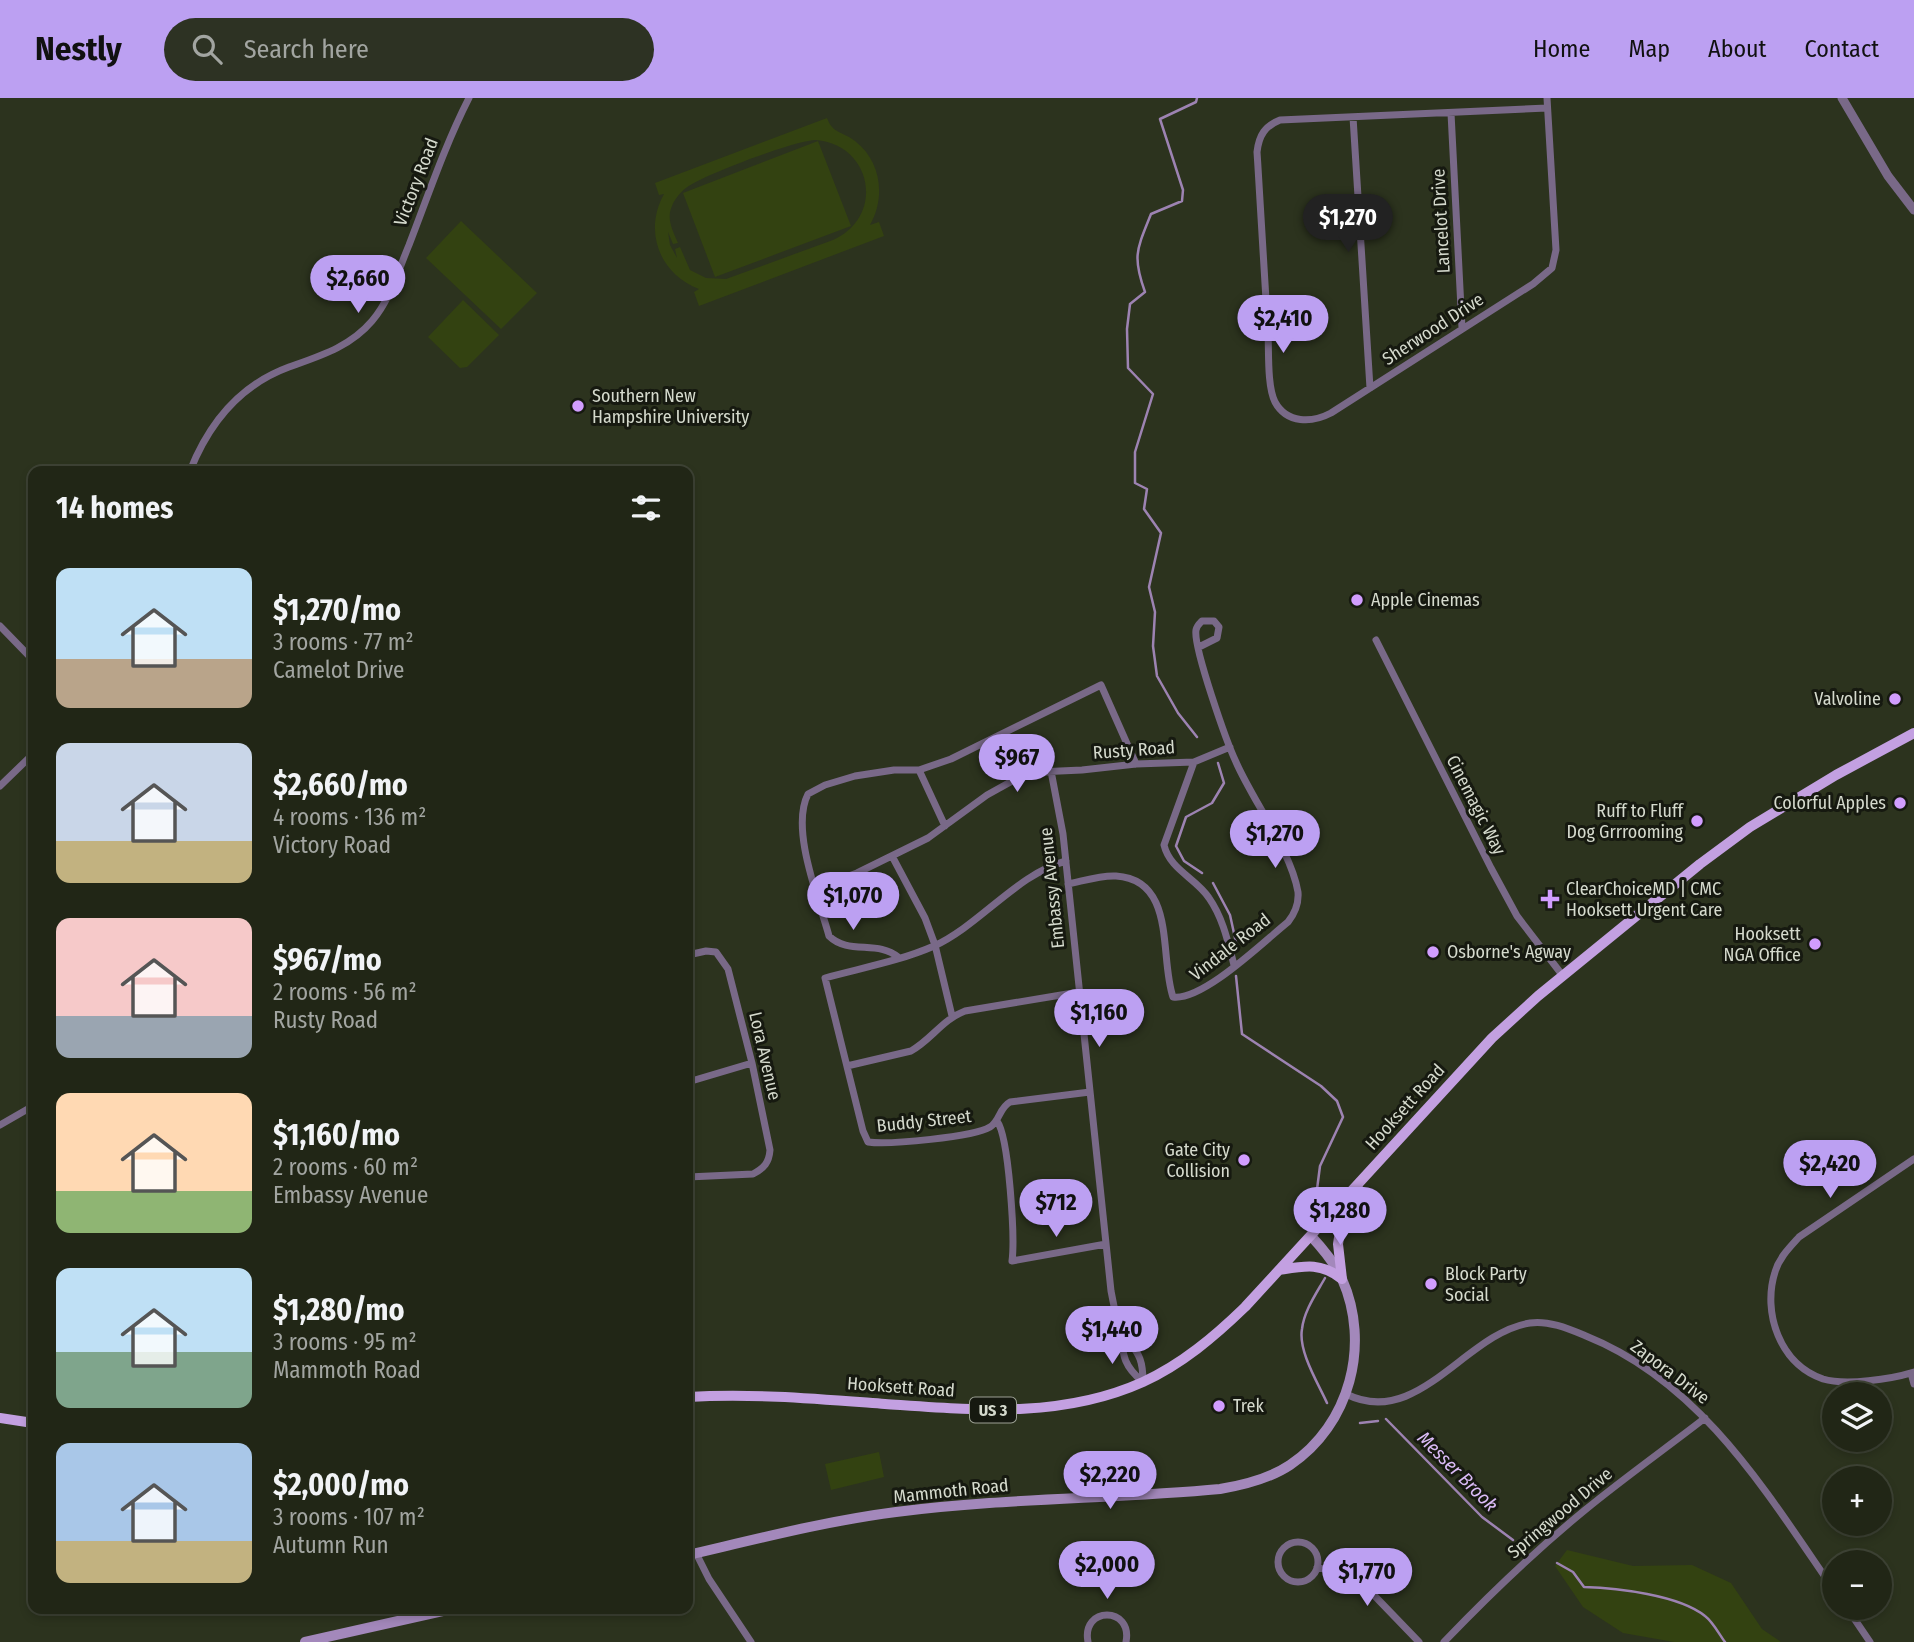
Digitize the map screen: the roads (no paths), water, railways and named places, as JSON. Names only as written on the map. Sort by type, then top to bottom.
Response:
[{"type":"main road","name":"Hooksett Road","points":[[693,1397],[748,1395],[924,1407],[1027,1410],[1087,1401],[1143,1382],[1167,1369],[1210,1339],[1280,1270],[1492,1038],[1563,976],[1700,864],[1750,827],[1836,775],[1914,733]]},
{"type":"main road","points":[[1342,1279],[1338,1244],[1340,1231],[1360,1181]]},
{"type":"main road","name":"Mammoth Road","points":[[693,1554],[834,1522],[895,1512],[1009,1501],[1192,1491],[1242,1485],[1275,1474],[1304,1455],[1326,1431],[1346,1394],[1353,1366],[1355,1336],[1351,1307],[1342,1279],[1325,1251],[1311,1236]]},
{"type":"main road","points":[[1280,1270],[1307,1265],[1318,1266],[1342,1279]]},
{"type":"main road","points":[[0,1418],[28,1422]]},
{"type":"main road","points":[[305,1642],[429,1614]]},
{"type":"street","name":"Victory Road","points":[[192,466],[201,444],[216,421],[246,391],[266,377],[336,349],[358,335],[373,320],[392,288],[469,98]]},
{"type":"street","name":"Sherwood Drive","points":[[1547,98],[1556,250],[1552,268],[1533,284],[1322,418],[1313,421],[1292,417],[1282,411],[1272,392],[1258,141],[1262,132],[1270,124],[1280,120],[1547,108]]},
{"type":"street","points":[[1842,98],[1888,176],[1914,210]]},
{"type":"street","name":"Lancelot Drive","points":[[1451,113],[1462,328]]},
{"type":"street","points":[[1353,117],[1370,388]]},
{"type":"street","points":[[0,626],[28,655]]},
{"type":"street","name":"Cinemagic Way","points":[[1376,640],[1517,916],[1563,976]]},
{"type":"street","name":"Vindale Road","points":[[1068,884],[1115,876],[1135,881],[1152,894],[1161,912],[1168,985],[1173,997],[1191,996],[1209,987],[1295,914],[1298,893],[1281,850],[1236,762],[1199,647]]},
{"type":"street","points":[[898,957],[886,949],[837,943],[830,936],[803,835],[802,814],[807,794],[825,785],[855,776],[894,770],[919,770],[951,759],[1101,685],[1136,764]]},
{"type":"street","name":"Rusty Road","points":[[816,888],[857,873],[928,838],[987,795],[1014,780],[1038,772],[1194,762],[1230,747]]},
{"type":"street","points":[[0,786],[28,759]]},
{"type":"street","points":[[1194,762],[1164,845],[1166,855],[1172,863],[1210,899],[1220,917],[1234,965]]},
{"type":"street","points":[[919,770],[945,826]]},
{"type":"street","name":"Embassy Avenue","points":[[1051,771],[1059,806],[1066,861],[1115,1307],[1124,1334],[1139,1354],[1143,1367],[1143,1382]]},
{"type":"street","points":[[892,856],[925,918],[935,945],[952,1016]]},
{"type":"street","points":[[1066,861],[1053,864],[1034,876],[935,945],[825,978],[847,1066],[911,1051],[952,1016],[1079,992]]},
{"type":"street","name":"Lora Avenue","points":[[693,955],[706,951],[716,952],[728,969],[770,1150],[769,1161],[762,1169],[743,1176],[693,1178]]},
{"type":"street","points":[[693,1080],[751,1063]]},
{"type":"street","name":"Buddy Street","points":[[847,1066],[868,1142],[887,1143],[987,1129],[997,1121],[1002,1108],[1010,1102],[1090,1092]]},
{"type":"street","points":[[0,1125],[28,1109]]},
{"type":"street","points":[[997,1121],[1004,1136],[1013,1235],[1012,1261],[1106,1244]]},
{"type":"street","points":[[1914,1159],[1800,1237],[1785,1252],[1775,1270],[1771,1290],[1772,1320],[1780,1340],[1791,1357],[1806,1370],[1825,1379],[1845,1382],[1913,1373],[1914,1384]]},
{"type":"street","name":"Zapora Drive","points":[[1346,1394],[1369,1403],[1384,1403],[1402,1398],[1516,1326],[1544,1322],[1573,1331],[1611,1348],[1680,1394],[1705,1418],[1768,1494],[1822,1573]]},
{"type":"street","name":"Embassy Avenue","points":[[1124,1334],[1123,1357],[1130,1372],[1143,1382]]},
{"type":"street","name":"Springwood Drive","points":[[1444,1642],[1539,1549],[1587,1508],[1705,1418]]},
{"type":"street","points":[[1290,1543],[1306,1543],[1317,1555],[1317,1567],[1308,1579],[1292,1581],[1280,1570],[1279,1555],[1290,1543]]},
{"type":"street","points":[[693,1555],[751,1642]]},
{"type":"street","points":[[1317,1567],[1349,1577],[1367,1588],[1419,1642]]},
{"type":"street","points":[[1088,1642],[1087,1630],[1091,1622],[1107,1615],[1123,1622],[1127,1630],[1126,1642]]},
{"type":"street","points":[[1855,1620],[1870,1642]]},
{"type":"waterway","name":"Messer Brook","points":[[1197,98],[1196,102],[1160,119],[1183,190],[1182,201],[1151,214],[1142,236],[1137,261],[1145,292],[1130,304],[1127,329],[1128,368],[1153,394],[1135,452],[1135,483],[1147,489],[1144,509],[1161,533],[1149,587],[1155,612],[1153,646],[1157,676],[1178,713],[1197,737]]},
{"type":"waterway","name":"Messer Brook","points":[[1202,873],[1184,861],[1176,846],[1186,817],[1212,803],[1224,783],[1218,763]]},
{"type":"waterway","name":"Messer Brook","points":[[1213,883],[1230,915],[1237,947]]},
{"type":"waterway","name":"Messer Brook","points":[[1236,976],[1242,1034],[1321,1086],[1337,1101],[1343,1117],[1320,1166],[1315,1205]]},
{"type":"waterway","name":"Messer Brook","points":[[1325,1278],[1305,1316],[1302,1338],[1310,1367],[1327,1403]]},
{"type":"waterway","name":"Messer Brook","points":[[1386,1419],[1482,1517],[1513,1540]]},
{"type":"waterway","name":"Messer Brook","points":[[1360,1423],[1378,1421]]},
{"type":"waterway","name":"Messer Brook","points":[[1557,1563],[1573,1572],[1584,1587],[1647,1594],[1694,1609],[1708,1619],[1725,1642]]},
{"type":"place","name":"Southern New Hampshire University","points":[[578,406]]},
{"type":"place","name":"Apple Cinemas","points":[[1357,600]]},
{"type":"place","name":"Valvoline","points":[[1895,699]]},
{"type":"place","name":"Colorful Apples","points":[[1900,803]]},
{"type":"place","name":"Ruff to Fluff Dog Grrrooming","points":[[1697,821]]},
{"type":"place","name":"ClearChoiceMD | CMC Hooksett Urgent Care","points":[[1550,899]]},
{"type":"place","name":"Hooksett NGA Office","points":[[1815,944]]},
{"type":"place","name":"Osborne's Agway","points":[[1433,952]]},
{"type":"place","name":"Gate City Collision","points":[[1244,1160]]},
{"type":"place","name":"Block Party Social","points":[[1431,1284]]},
{"type":"place","name":"Trek","points":[[1219,1406]]}]
